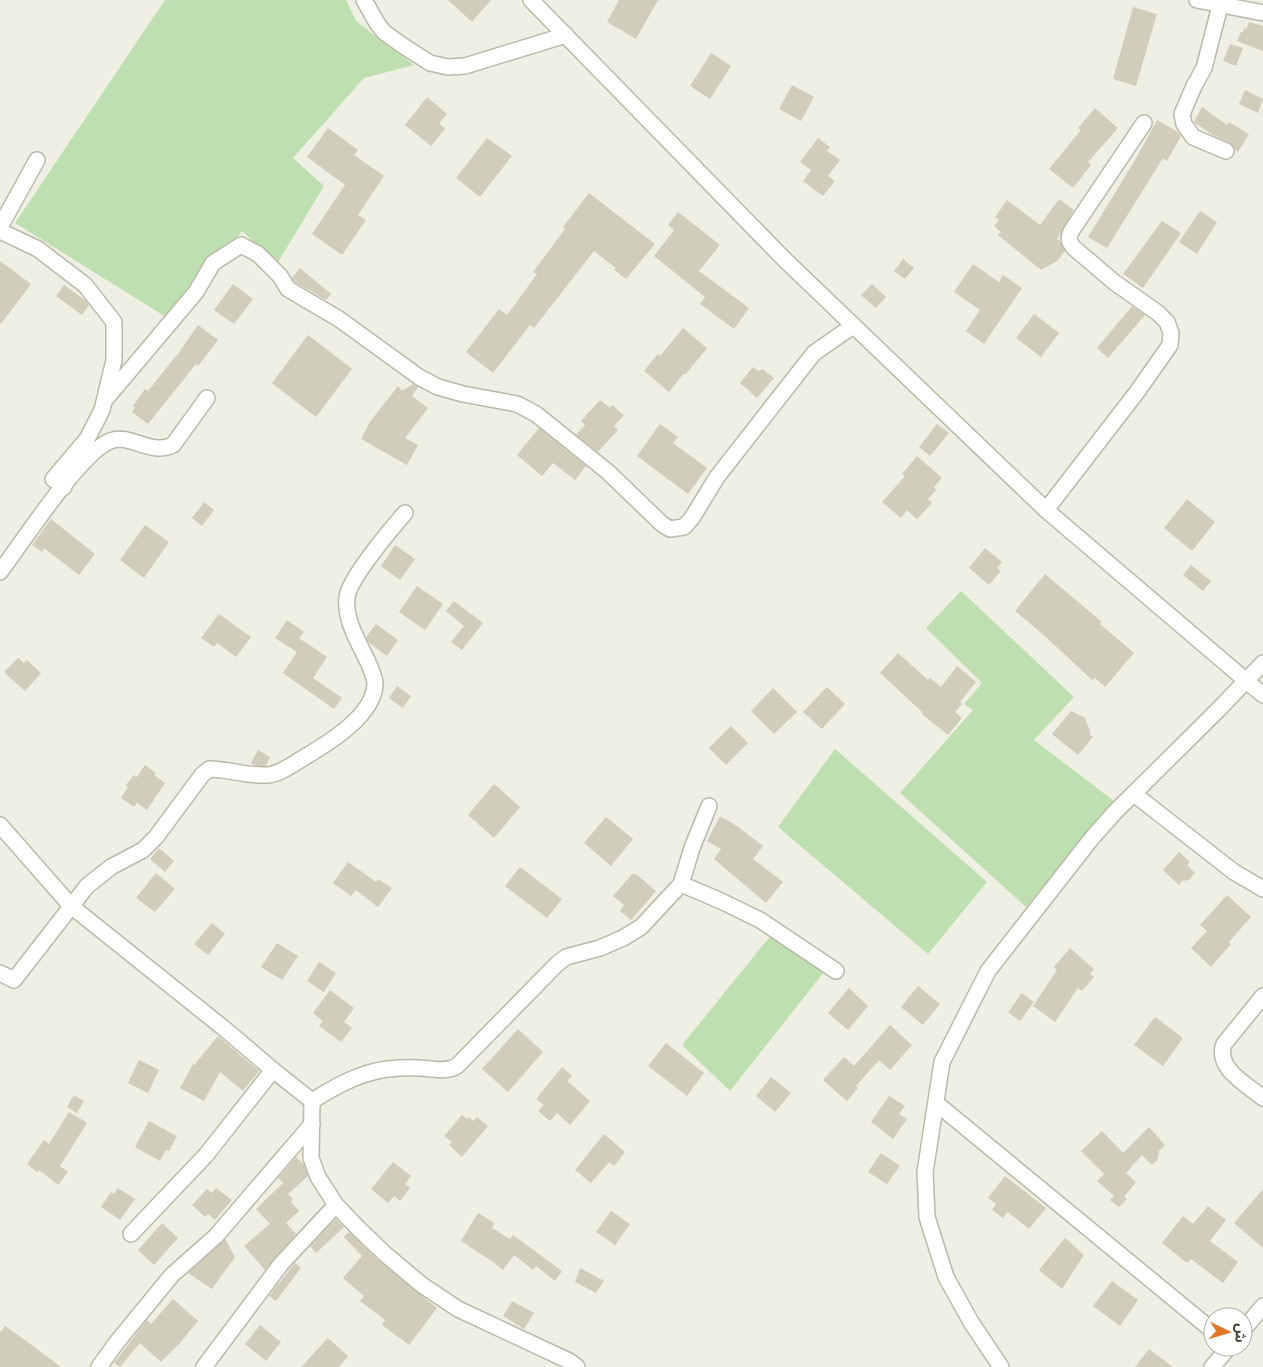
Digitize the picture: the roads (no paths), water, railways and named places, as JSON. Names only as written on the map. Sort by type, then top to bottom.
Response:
[{"type":"street","points":[[364,0],[376,23],[384,32],[430,63],[448,67],[465,66],[566,35]]},
{"type":"street","points":[[531,0],[784,259],[1046,510],[1263,695]]},
{"type":"street","points":[[1197,0],[1263,13]]},
{"type":"street","points":[[1220,6],[1204,68],[1182,114],[1184,124],[1193,137],[1226,152]]},
{"type":"street","points":[[1046,510],[1137,392],[1170,345],[1171,333],[1167,322],[1158,313],[1114,282],[1069,242],[1072,230],[1144,123]]},
{"type":"street","points":[[0,227],[37,160]]},
{"type":"street","points":[[0,231],[38,249],[85,285],[114,322],[114,360],[102,410],[87,439],[53,479],[64,487]]},
{"type":"street","points":[[105,400],[196,292],[213,263],[241,245],[258,254],[280,276],[288,289],[339,319],[419,377],[438,387],[463,394],[517,404],[536,414],[602,467],[662,524],[670,529],[684,527],[692,518],[717,477],[814,353],[853,326]]},
{"type":"street","points":[[0,572],[64,487],[100,446],[122,439],[157,449],[166,449],[173,445],[207,398]]},
{"type":"street","points":[[0,973],[14,980],[87,886],[97,877],[143,850],[156,837],[202,775],[209,769],[267,775],[282,770],[329,743],[353,724],[371,700],[375,683],[354,632],[347,609],[346,596],[350,586],[378,545],[405,513]]},
{"type":"street","points":[[1001,1367],[971,1322],[946,1277],[927,1217],[925,1172],[942,1062],[988,971],[1092,838],[1263,663]]},
{"type":"street","points":[[1134,794],[1234,872],[1263,889]]},
{"type":"street","points":[[312,1101],[341,1083],[361,1076],[387,1070],[418,1068],[452,1069],[457,1066],[566,957],[600,948],[623,938],[641,927],[681,884],[692,848],[709,806]]},
{"type":"street","points":[[0,826],[71,906],[312,1101]]},
{"type":"street","points":[[681,884],[760,920],[836,971]]},
{"type":"street","points":[[1263,996],[1224,1044],[1221,1052],[1223,1062],[1230,1070],[1263,1098]]},
{"type":"street","points":[[131,1234],[206,1155],[273,1070]]},
{"type":"street","points":[[312,1101],[311,1158],[318,1177],[336,1205],[385,1254],[422,1285],[458,1309],[569,1361],[577,1367]]},
{"type":"street","points":[[936,1102],[1203,1323]]},
{"type":"street","points":[[99,1367],[172,1275],[216,1236],[312,1124]]},
{"type":"street","points":[[204,1367],[281,1264],[336,1205]]},
{"type":"street","points":[[1253,1318],[1263,1306]]},
{"type":"street","points":[[1212,1367],[1220,1357]]}]
